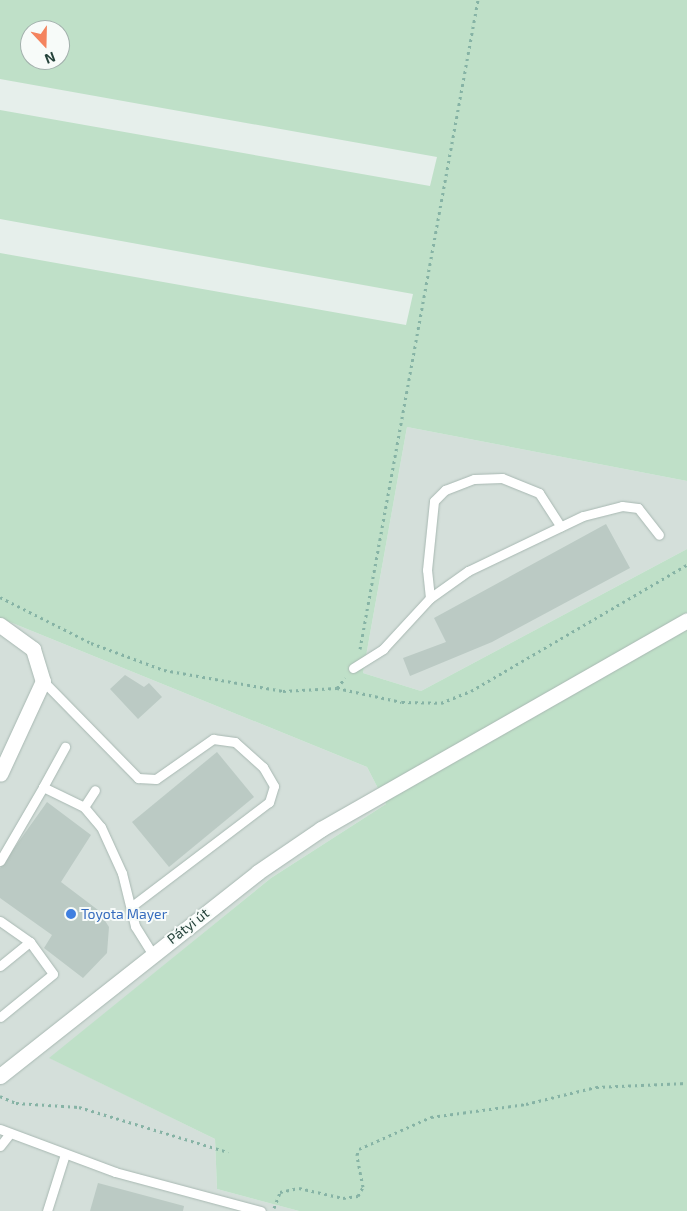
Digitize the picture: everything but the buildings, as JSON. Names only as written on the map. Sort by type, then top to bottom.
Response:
[{"type":"main road","name":"Pátyi út","points":[[0,1076],[152,953],[258,872],[385,789],[687,620]]},
{"type":"main road","points":[[0,626],[33,649],[43,681],[0,774]]},
{"type":"lane","points":[[430,598],[428,570],[434,501],[445,490],[474,479],[502,478],[538,494],[560,527]]},
{"type":"lane","points":[[353,668],[383,649],[430,598],[468,571],[583,516],[630,507],[647,515],[659,535]]},
{"type":"lane","points":[[43,681],[138,778],[156,779],[213,739],[235,742],[263,767],[274,786],[269,802],[132,906]]},
{"type":"lane","points":[[0,861],[65,746]]},
{"type":"lane","points":[[43,787],[84,808],[101,827],[132,906],[135,926],[152,953]]},
{"type":"lane","points":[[84,808],[96,790]]},
{"type":"lane","points":[[0,921],[30,942],[53,974],[0,1017]]},
{"type":"lane","points":[[0,966],[30,942]]},
{"type":"lane","points":[[0,1129],[64,1154],[146,1182],[261,1211]]},
{"type":"lane","points":[[0,1146],[10,1134]]},
{"type":"lane","points":[[47,1211],[64,1154]]},
{"type":"path","points":[[337,688],[353,668],[359,653],[478,0]]},
{"type":"path","points":[[0,598],[91,643],[164,670],[283,691],[337,688],[402,702],[441,703],[471,690],[687,565]]},
{"type":"path","points":[[273,1211],[280,1192],[299,1188],[343,1198],[358,1196],[363,1187],[357,1155],[359,1149],[431,1117],[526,1104],[596,1087],[687,1083]]},
{"type":"path","points":[[0,1096],[16,1104],[79,1107],[228,1152]]},
{"type":"shaded area","points":[[407,427],[687,481],[687,549],[421,691],[363,673]]},
{"type":"shaded area","points":[[0,618],[367,767],[386,804],[271,878],[50,1058],[215,1139],[217,1189],[299,1211],[0,1211]]},
{"type":"green space","points":[[0,0],[687,0],[687,481],[407,427],[363,673],[421,691],[687,549],[687,1211],[299,1211],[217,1189],[215,1139],[49,1058],[271,878],[386,804],[367,767],[0,618],[0,253],[406,325],[413,294],[0,219],[0,110],[430,186],[437,157],[0,79]]},
{"type":"place","name":"Toyota Mayer","points":[[71,914]]}]
